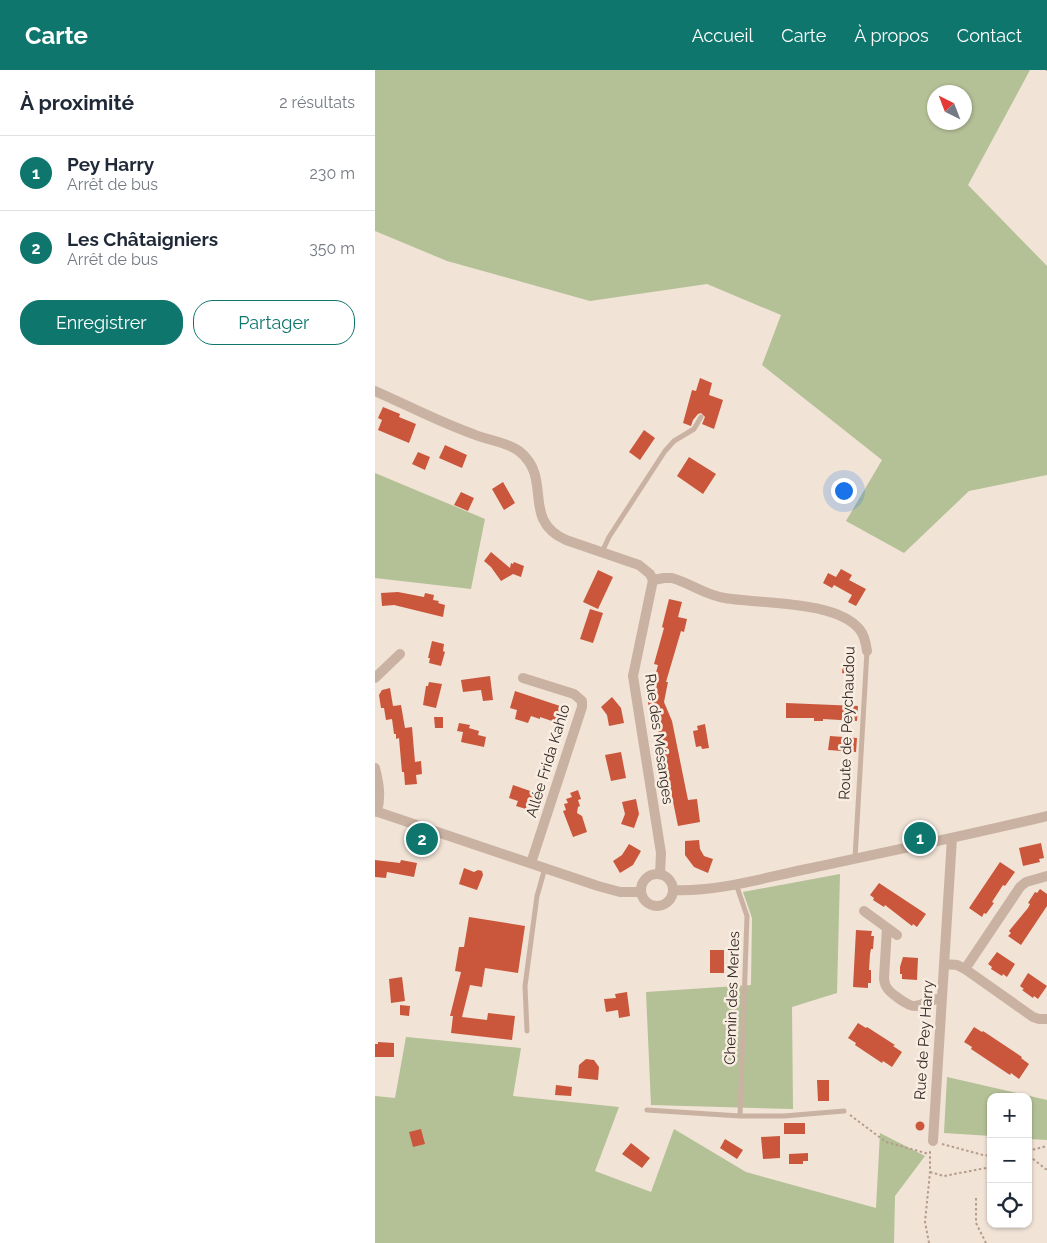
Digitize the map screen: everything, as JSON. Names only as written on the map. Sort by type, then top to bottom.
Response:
[{"type":"street","points":[[375,391],[471,434],[514,448],[520,452],[535,473],[541,516],[549,530],[566,540],[639,565],[651,574],[653,580]]},
{"type":"street","name":"Route de Peychaudou","points":[[653,580],[672,578],[716,597],[799,606],[832,613],[856,625],[865,639],[867,651]]},
{"type":"street","name":"Rue des Mésanges","points":[[653,580],[633,676],[661,853],[660,874]]},
{"type":"street","points":[[375,678],[399,654]]},
{"type":"street","name":"Allée Frida Kahlo","points":[[523,678],[574,694],[582,701],[582,707],[531,863]]},
{"type":"street","points":[[375,768],[380,797],[376,812],[620,892],[641,892]]},
{"type":"street","points":[[673,890],[696,891],[736,884],[1047,816]]},
{"type":"street","name":"Rue de Pey Harry","points":[[933,1141],[952,838]]},
{"type":"street","points":[[660,874],[670,881],[673,890],[669,899],[661,905],[650,904],[641,892],[644,880],[651,875],[660,874]]},
{"type":"street","points":[[965,969],[1020,887],[1032,879],[1047,876]]},
{"type":"street","points":[[863,911],[897,935]]},
{"type":"street","points":[[887,928],[885,986],[889,991],[910,1005],[915,1006],[933,999],[942,998]]},
{"type":"street","points":[[944,964],[957,965],[965,969],[1033,1017],[1047,1019]]},
{"type":"lane","points":[[602,553],[609,537],[665,451],[674,441],[694,429],[701,417]]},
{"type":"lane","name":"Route de Peychaudou","points":[[855,859],[867,651]]},
{"type":"lane","points":[[527,1030],[525,986],[537,896],[545,868]]},
{"type":"lane","name":"Chemin des Merles","points":[[736,884],[747,916],[740,1116]]},
{"type":"lane","points":[[647,1110],[740,1116],[783,1116],[844,1111]]},
{"type":"path","points":[[844,1111],[886,1142],[929,1154]]},
{"type":"path","points":[[929,1243],[925,1222],[930,1172],[929,1154],[933,1141],[987,1156]]},
{"type":"path","points":[[1032,1150],[1047,1146]]},
{"type":"path","points":[[1032,1159],[1047,1170]]},
{"type":"path","points":[[930,1172],[944,1176],[987,1168]]},
{"type":"path","points":[[976,1198],[976,1223],[986,1243]]},
{"type":"green space","points":[[375,70],[1030,70],[968,185],[1047,266],[1047,475],[969,491],[904,553],[846,521],[882,460],[762,365],[781,315],[707,284],[590,301],[447,261],[375,231]]},
{"type":"green space","points":[[375,473],[485,519],[471,589],[375,578]]},
{"type":"green space","points":[[840,874],[837,993],[792,1007],[793,1109],[651,1105],[646,992],[751,985],[752,918],[743,892]]},
{"type":"green space","points":[[406,1037],[521,1048],[513,1096],[619,1107],[595,1171],[651,1192],[674,1129],[746,1172],[876,1208],[880,1133],[925,1156],[895,1196],[894,1243],[375,1243],[375,1096],[395,1098]]},
{"type":"green space","points":[[947,1077],[1017,1093],[987,1093],[987,1136],[944,1133]]},
{"type":"green space","points":[[1032,1097],[1047,1100],[1047,1140],[1032,1139]]},
{"type":"building","points":[[700,378],[712,383],[709,395],[723,400],[714,429],[702,424],[705,417],[701,413],[693,420],[691,426],[683,423],[692,390],[696,391]]},
{"type":"building","points":[[383,407],[400,414],[399,417],[416,424],[409,443],[378,430],[382,420],[378,418]]},
{"type":"building","points":[[644,430],[655,438],[640,460],[629,452]]},
{"type":"building","points":[[445,445],[467,455],[462,468],[439,458]]},
{"type":"building","points":[[418,452],[430,457],[425,470],[412,464]]},
{"type":"building","points":[[689,457],[716,474],[703,494],[677,476]]},
{"type":"building","points":[[503,482],[515,503],[504,510],[492,489]]},
{"type":"building","points":[[461,492],[474,498],[468,511],[454,505]]},
{"type":"building","points":[[491,552],[510,568],[511,563],[513,564],[514,562],[524,566],[521,577],[513,574],[501,581],[484,561]]},
{"type":"building","points":[[841,569],[852,575],[849,580],[866,589],[856,606],[848,602],[852,595],[834,585],[832,588],[823,583],[828,573],[836,577]]},
{"type":"building","points":[[598,570],[613,577],[598,609],[583,602]]},
{"type":"building","points":[[398,592],[424,597],[425,593],[434,595],[433,600],[445,605],[443,617],[394,605],[382,606],[381,593]]},
{"type":"building","points":[[669,599],[682,602],[678,617],[687,619],[684,632],[681,631],[666,682],[668,682],[664,702],[672,721],[688,800],[697,799],[700,822],[678,826],[655,714],[651,715],[648,703],[658,665],[654,664],[664,628],[662,627]]},
{"type":"building","points":[[590,609],[603,613],[593,643],[580,639]]},
{"type":"building","points":[[432,641],[444,644],[443,651],[445,652],[441,666],[429,663],[430,658],[428,658]]},
{"type":"building","points":[[843,663],[853,664],[852,675],[842,673]]},
{"type":"building","points":[[490,676],[493,700],[483,701],[481,690],[463,692],[461,680]]},
{"type":"building","points":[[429,682],[442,684],[436,708],[423,705],[426,686],[428,686]]},
{"type":"building","points":[[390,688],[393,706],[401,705],[405,728],[412,727],[415,762],[421,761],[422,774],[416,775],[417,784],[405,785],[399,738],[396,739],[396,734],[394,734],[392,719],[386,720],[384,708],[381,708],[379,695],[382,690]]},
{"type":"building","points":[[515,691],[566,708],[561,724],[531,716],[528,723],[515,719],[517,710],[510,708]]},
{"type":"building","points":[[612,697],[621,708],[624,723],[609,726],[607,715],[601,707]]},
{"type":"building","points":[[786,703],[858,706],[857,721],[823,719],[823,721],[814,721],[814,718],[786,718]]},
{"type":"building","points":[[434,717],[443,717],[443,728],[435,728]]},
{"type":"building","points":[[459,723],[470,725],[469,728],[479,731],[478,735],[486,737],[484,747],[461,742],[463,732],[457,731]]},
{"type":"building","points":[[705,724],[709,748],[702,749],[701,746],[696,747],[693,731],[698,730],[697,726]]},
{"type":"building","points":[[830,736],[857,738],[856,752],[828,750]]},
{"type":"building","points":[[621,752],[626,778],[611,781],[605,755]]},
{"type":"building","points":[[513,785],[539,794],[535,807],[527,804],[526,809],[516,806],[518,801],[509,798]]},
{"type":"building","points":[[578,790],[581,799],[578,800],[580,806],[577,813],[582,816],[587,832],[573,837],[563,811],[566,810],[564,804],[568,803],[566,799],[572,797],[570,793]]},
{"type":"building","points":[[636,799],[639,814],[634,828],[621,824],[625,814],[622,802]]},
{"type":"building","points":[[699,840],[700,849],[704,856],[713,859],[708,873],[694,867],[685,855],[685,841]]},
{"type":"building","points":[[1041,843],[1044,858],[1039,859],[1040,862],[1023,866],[1019,848]]},
{"type":"building","points":[[629,844],[641,851],[633,865],[620,873],[613,861],[622,855]]},
{"type":"building","points":[[375,860],[400,863],[401,860],[417,863],[414,877],[387,872],[386,878],[375,877]]},
{"type":"building","points":[[1000,862],[1015,872],[1005,886],[1003,885],[992,902],[994,903],[982,917],[969,908]]},
{"type":"building","points":[[464,868],[474,872],[482,871],[483,875],[477,890],[459,884]]},
{"type":"building","points":[[879,883],[926,914],[917,927],[913,924],[912,926],[885,905],[884,907],[873,900],[874,898],[870,895]]},
{"type":"building","points":[[1040,889],[1047,894],[1047,906],[1021,945],[1008,936],[1011,933],[1009,931],[1028,908],[1030,904],[1028,903],[1035,892],[1037,893]]},
{"type":"building","points":[[469,917],[525,926],[518,973],[485,968],[482,987],[470,985],[462,1017],[487,1020],[488,1013],[515,1016],[512,1040],[451,1033],[453,1016],[450,1016],[461,972],[455,971],[459,947],[464,947]]},
{"type":"building","points":[[856,930],[872,931],[871,936],[874,936],[873,949],[871,949],[870,954],[869,970],[871,970],[871,983],[868,983],[868,988],[853,987]]},
{"type":"building","points":[[710,950],[724,950],[724,973],[710,973]]},
{"type":"building","points":[[997,952],[1015,964],[1007,977],[991,969],[992,967],[988,964]]},
{"type":"building","points":[[903,957],[918,958],[917,980],[902,979],[900,967]]},
{"type":"building","points":[[1028,973],[1047,986],[1038,999],[1034,996],[1033,998],[1022,990],[1024,989],[1020,986]]},
{"type":"building","points":[[402,977],[405,1001],[391,1003],[389,979]]},
{"type":"building","points":[[627,992],[630,1016],[619,1018],[618,1010],[606,1012],[604,999],[616,998],[615,994]]},
{"type":"building","points":[[400,1005],[410,1006],[409,1016],[400,1015]]},
{"type":"building","points":[[858,1023],[895,1045],[893,1046],[902,1052],[892,1067],[883,1061],[882,1063],[848,1038]]},
{"type":"building","points":[[974,1027],[1022,1057],[1029,1064],[1019,1079],[971,1049],[972,1047],[964,1042]]},
{"type":"building","points":[[378,1042],[394,1043],[394,1057],[375,1057],[375,1044],[378,1044]]},
{"type":"building","points":[[586,1059],[594,1060],[599,1067],[598,1080],[578,1078],[579,1065]]},
{"type":"building","points":[[817,1080],[829,1080],[829,1101],[818,1101]]},
{"type":"building","points":[[556,1085],[572,1087],[571,1096],[555,1095]]},
{"type":"building","points":[[920,1121],[925,1126],[920,1131],[915,1126]]},
{"type":"building","points":[[784,1123],[805,1123],[805,1134],[784,1134]]},
{"type":"building","points":[[421,1129],[425,1144],[413,1147],[409,1132]]},
{"type":"building","points":[[780,1136],[780,1158],[763,1159],[761,1137]]},
{"type":"building","points":[[725,1139],[743,1150],[737,1159],[720,1148]]},
{"type":"building","points":[[631,1143],[650,1158],[642,1168],[622,1154]]},
{"type":"building","points":[[808,1153],[808,1161],[803,1161],[803,1164],[789,1164],[789,1154]]},
{"type":"place","name":"Pey Harry","points":[[920,838]]},
{"type":"place","name":"Les Châtaigniers","points":[[422,839]]}]
